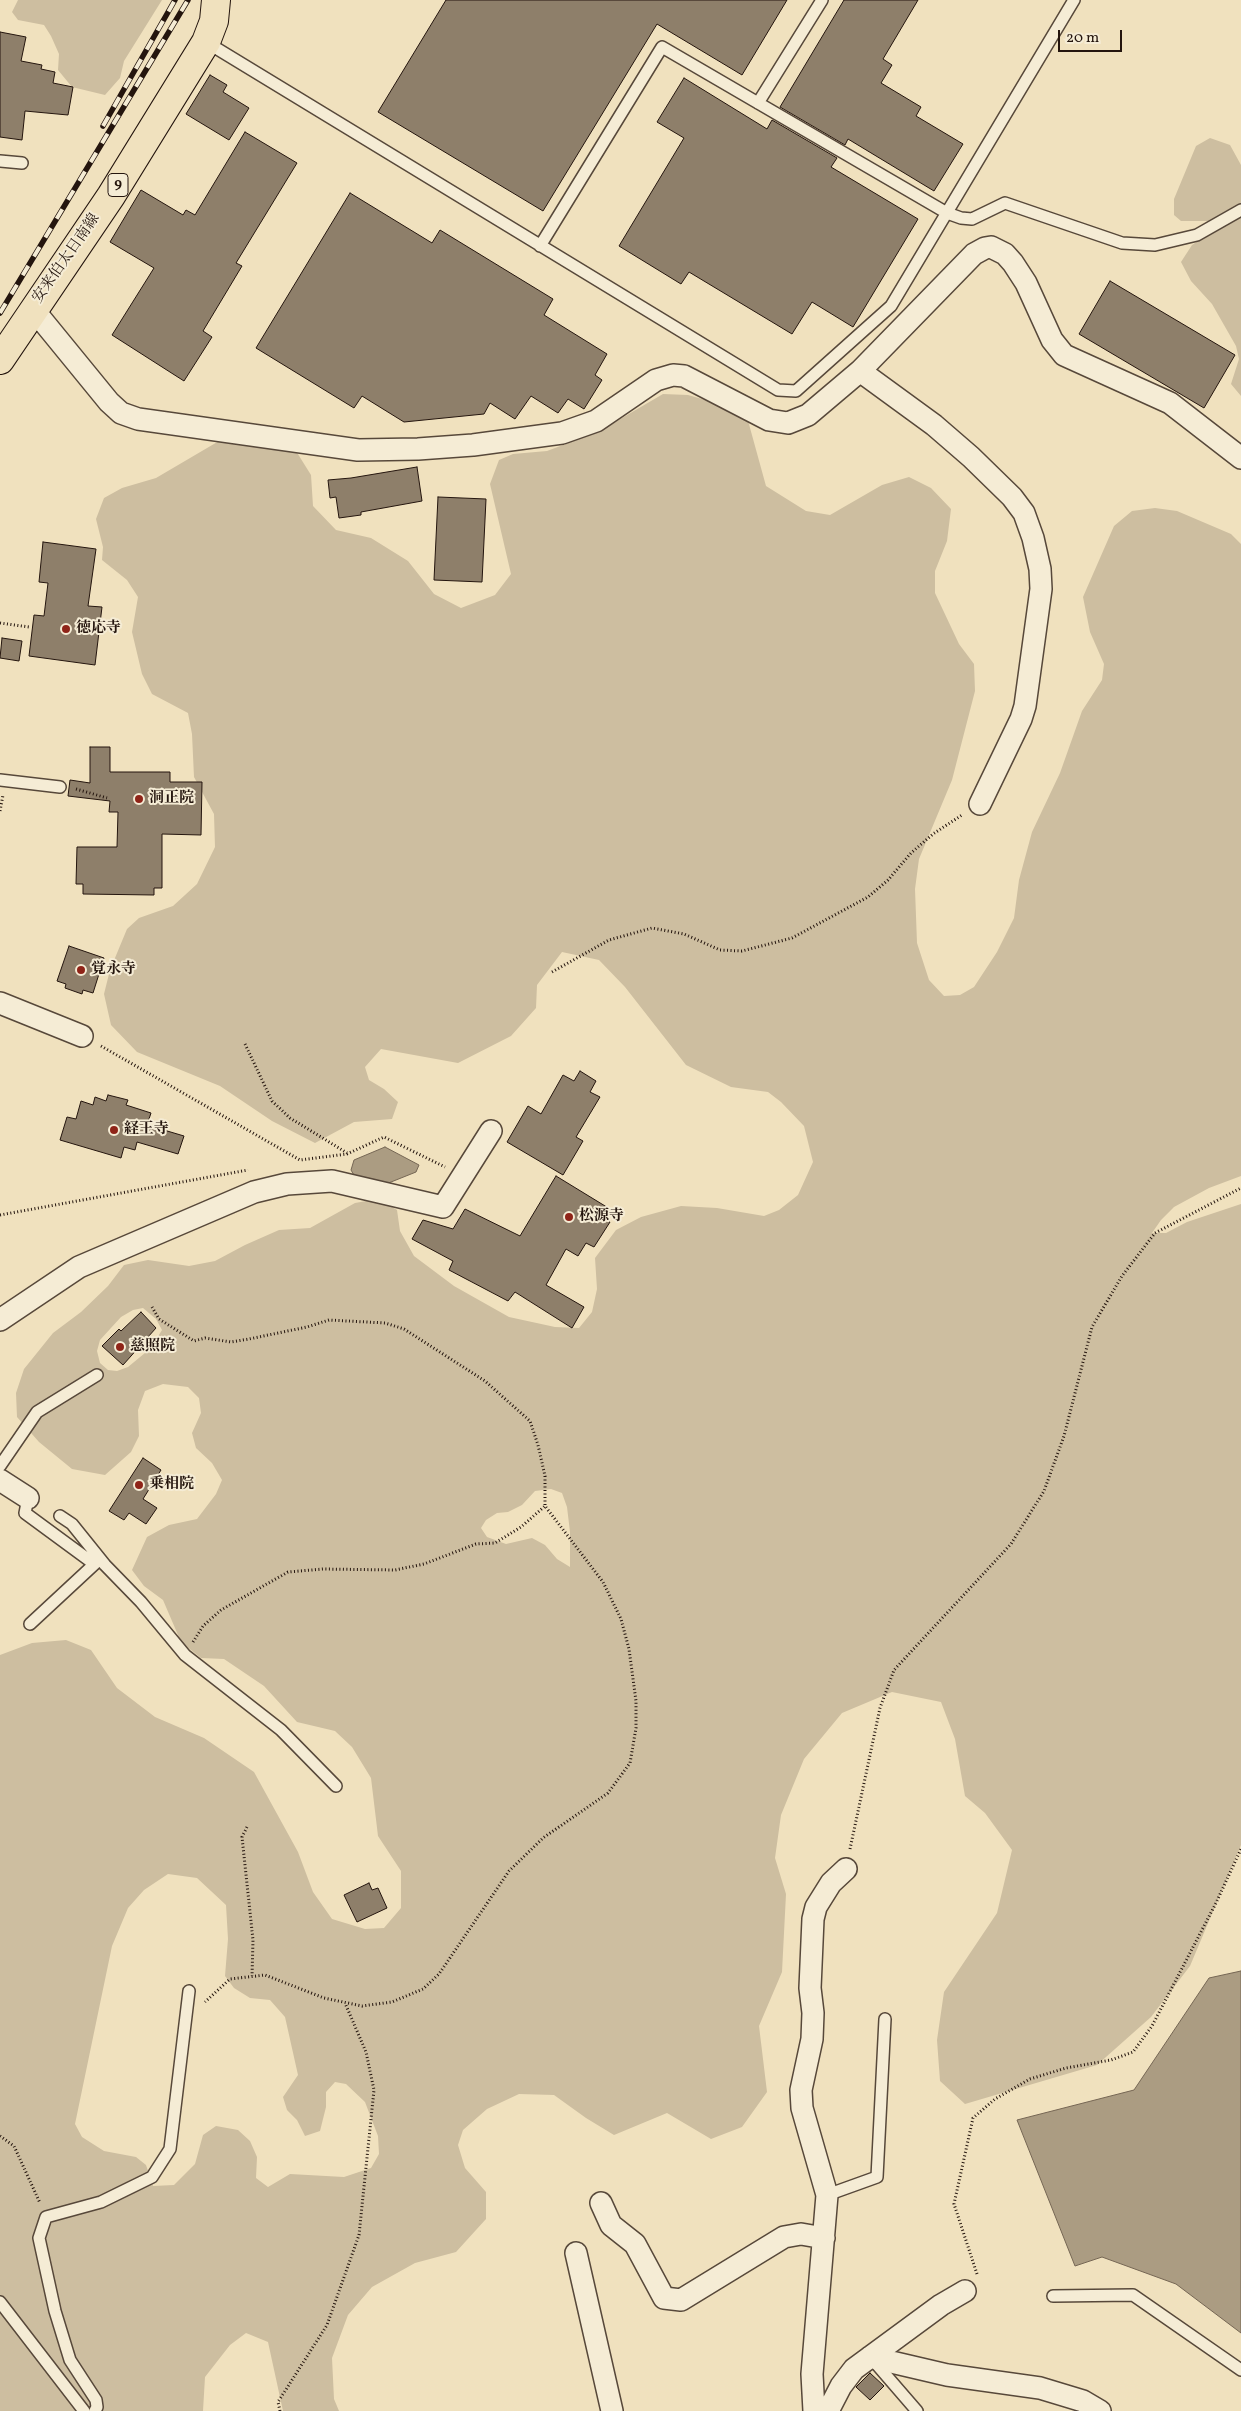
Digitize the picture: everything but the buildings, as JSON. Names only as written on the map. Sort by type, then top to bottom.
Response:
[{"type":"main road","name":"安来伯太日南線","points":[[0,360],[111,196],[206,42],[214,21],[218,0]]},
{"type":"street","points":[[33,309],[109,402],[122,413],[138,419],[358,450],[418,450],[562,433],[596,421],[656,380],[673,376],[684,376],[769,420],[788,423],[808,416],[860,371],[974,254],[985,248],[991,248],[1005,254],[1013,263],[1026,283],[1052,340],[1064,354],[1170,403],[1241,458]]},
{"type":"street","points":[[860,371],[934,424],[971,457],[1020,508],[1033,538],[1040,569],[1040,590],[1024,706],[1021,719],[980,804]]},
{"type":"street","points":[[0,1003],[82,1036]]},
{"type":"street","points":[[0,1320],[79,1266],[254,1192],[287,1184],[332,1181],[443,1207],[491,1131]]},
{"type":"street","points":[[0,1480],[28,1498]]},
{"type":"street","points":[[814,2411],[812,2374],[828,2195],[802,2108],[801,2090],[812,2039],[814,2012],[810,1988],[812,1919],[816,1907],[831,1883],[846,1870]]},
{"type":"street","points":[[601,2202],[612,2226],[635,2244],[664,2298],[681,2300],[784,2237],[801,2234],[824,2238]]},
{"type":"street","points":[[576,2252],[612,2411]]},
{"type":"street","points":[[828,2411],[841,2386],[854,2369],[941,2305],[965,2291]]},
{"type":"street","points":[[870,2357],[947,2375],[1040,2388],[1084,2401],[1100,2411]]},
{"type":"lane","points":[[758,103],[822,0]]},
{"type":"lane","points":[[206,42],[778,390],[796,391],[892,306],[1074,0]]},
{"type":"lane","points":[[540,246],[662,47],[947,213],[972,219],[1005,203],[1122,242],[1155,245],[1197,235],[1241,210]]},
{"type":"lane","points":[[0,161],[22,163]]},
{"type":"lane","points":[[0,780],[60,787]]},
{"type":"lane","points":[[0,1466],[37,1412],[96,1376]]},
{"type":"lane","points":[[28,1498],[25,1513],[96,1561],[142,1602],[185,1655],[281,1730],[336,1786]]},
{"type":"lane","points":[[60,1516],[72,1524],[96,1561]]},
{"type":"lane","points":[[30,1624],[96,1561]]},
{"type":"lane","points":[[95,2411],[97,2407],[96,2400],[70,2360],[55,2312],[38,2238],[46,2217],[101,2202],[152,2177],[170,2149],[189,1991]]},
{"type":"lane","points":[[828,2195],[877,2178],[885,2019]]},
{"type":"lane","points":[[1053,2296],[1133,2296],[1241,2370]]},
{"type":"lane","points":[[0,2302],[84,2411]]},
{"type":"lane","points":[[870,2357],[917,2411]]},
{"type":"path","points":[[0,624],[28,627]]},
{"type":"path","points":[[60,787],[108,798]]},
{"type":"path","points":[[552,972],[609,940],[652,928],[684,934],[720,950],[742,950],[792,938],[868,897],[888,880],[911,852],[933,834],[980,804]]},
{"type":"path","points":[[82,1036],[300,1160]]},
{"type":"path","points":[[245,1044],[272,1101],[290,1118],[347,1154]]},
{"type":"path","points":[[291,1162],[347,1154],[384,1136],[464,1176]]},
{"type":"path","points":[[0,1216],[255,1169]]},
{"type":"path","points":[[846,1870],[880,1708],[894,1670],[1010,1544],[1044,1490],[1064,1436],[1092,1327],[1122,1276],[1155,1233],[1241,1188]]},
{"type":"path","points":[[152,1307],[159,1319],[194,1341],[205,1338],[231,1342],[307,1327],[329,1320],[364,1320],[404,1329],[485,1381],[530,1421],[545,1476],[546,1506],[603,1582],[621,1620],[629,1649],[636,1701],[636,1728],[630,1763],[608,1793],[543,1838],[509,1871],[438,1974],[423,1989],[392,2002],[362,2006],[324,1998],[265,1975],[230,1979],[208,1998],[203,2005]]},
{"type":"path","points":[[185,1655],[203,1626],[221,1610],[288,1572],[323,1569],[395,1570],[424,1564],[476,1544],[495,1543],[521,1527],[546,1506]]},
{"type":"path","points":[[247,1828],[242,1837],[253,1940],[252,1976]]},
{"type":"path","points":[[965,2291],[972,2288],[977,2274],[954,2204],[973,2118],[995,2099],[1030,2079],[1066,2068],[1111,2060],[1133,2052],[1152,2026],[1216,1903],[1241,1849]]},
{"type":"path","points":[[280,2411],[278,2402],[327,2325],[359,2234],[374,2090],[366,2052],[345,2002]]},
{"type":"path","points":[[0,2136],[14,2146],[22,2159],[46,2217]]},
{"type":"shaded area","points":[[18,0],[162,0],[124,61],[120,78],[105,95],[72,87],[58,70],[59,54],[44,25],[18,20],[12,12]]},
{"type":"shaded area","points":[[1210,138],[1230,145],[1241,165],[1241,396],[1231,384],[1239,359],[1236,346],[1212,304],[1191,281],[1181,262],[1192,245],[1216,229],[1210,221],[1181,221],[1174,215],[1174,199],[1196,146]]},
{"type":"shaded area","points":[[663,394],[688,395],[709,401],[747,417],[766,486],[806,511],[830,515],[882,485],[909,477],[931,488],[951,509],[947,541],[935,571],[935,593],[959,644],[974,664],[975,691],[952,780],[919,859],[915,889],[917,943],[929,980],[944,996],[960,995],[974,987],[997,952],[1014,918],[1019,880],[1032,832],[1060,773],[1082,711],[1102,680],[1104,664],[1090,632],[1083,597],[1114,526],[1132,511],[1155,508],[1177,511],[1231,534],[1241,544],[1241,1176],[1209,1188],[1174,1207],[1161,1220],[1152,1233],[1166,1233],[1187,1222],[1241,1204],[1241,1845],[1190,1966],[1151,2017],[1097,2065],[965,2104],[940,2081],[937,2040],[944,1992],[997,1913],[1012,1850],[985,1813],[965,1796],[955,1739],[941,1702],[892,1692],[842,1713],[804,1759],[781,1815],[775,1858],[786,1894],[782,1972],[759,2026],[767,2092],[742,2127],[711,2139],[667,2113],[614,2135],[554,2095],[519,2094],[487,2109],[463,2130],[458,2145],[465,2168],[486,2192],[486,2219],[456,2252],[415,2263],[372,2287],[348,2315],[332,2358],[334,2399],[339,2411],[283,2411],[268,2342],[246,2333],[230,2345],[205,2377],[203,2411],[0,2411],[0,1655],[32,1643],[66,1640],[91,1650],[117,1688],[155,1717],[204,1738],[254,1772],[298,1852],[313,1892],[332,1919],[365,1929],[384,1928],[401,1908],[401,1871],[378,1836],[371,1778],[352,1747],[335,1731],[297,1722],[264,1686],[224,1659],[201,1658],[181,1642],[163,1600],[144,1586],[132,1570],[147,1537],[169,1525],[197,1519],[216,1494],[222,1480],[212,1463],[196,1448],[192,1433],[201,1413],[199,1398],[188,1387],[163,1384],[145,1391],[138,1410],[139,1436],[131,1452],[105,1475],[72,1469],[39,1442],[17,1417],[16,1393],[24,1369],[53,1333],[81,1312],[108,1286],[124,1265],[148,1260],[189,1266],[215,1261],[279,1230],[310,1228],[355,1203],[378,1199],[397,1210],[400,1231],[414,1256],[454,1286],[509,1317],[555,1327],[579,1328],[592,1312],[597,1289],[595,1258],[616,1230],[641,1217],[681,1206],[717,1208],[764,1216],[779,1210],[798,1195],[813,1162],[804,1126],[781,1102],[768,1092],[731,1087],[686,1065],[625,987],[599,960],[562,952],[537,985],[536,1008],[511,1036],[458,1063],[381,1049],[365,1067],[369,1080],[384,1089],[398,1102],[392,1119],[354,1122],[315,1143],[272,1121],[220,1086],[137,1052],[111,1025],[104,994],[110,970],[127,929],[139,918],[173,906],[197,884],[215,847],[214,814],[194,777],[192,734],[188,713],[152,694],[142,674],[132,632],[138,597],[127,580],[102,560],[103,547],[96,519],[104,498],[122,488],[156,478],[219,441],[296,451],[311,475],[313,506],[336,530],[371,538],[408,561],[434,594],[461,608],[495,595],[511,574],[490,484],[499,460],[513,454],[547,451],[598,432]],"holes":[[[143,1308],[156,1319],[162,1330],[151,1348],[128,1367],[117,1371],[108,1370],[100,1363],[97,1351],[100,1340],[121,1317],[133,1310]],[[551,1489],[562,1493],[567,1507],[570,1532],[570,1567],[557,1559],[545,1545],[532,1538],[506,1544],[487,1537],[481,1528],[486,1520],[497,1513],[508,1512],[522,1505],[535,1491]],[[168,1874],[197,1878],[226,1905],[228,1939],[225,1976],[234,1988],[250,1998],[270,2000],[285,2017],[298,2075],[283,2097],[287,2110],[297,2120],[305,2136],[320,2131],[326,2107],[326,2092],[335,2082],[346,2084],[365,2102],[378,2136],[379,2154],[371,2168],[344,2177],[290,2174],[268,2187],[256,2178],[257,2157],[250,2141],[238,2130],[216,2126],[203,2135],[195,2164],[174,2185],[153,2186],[146,2165],[136,2157],[104,2151],[82,2137],[75,2124],[112,1946],[128,1908],[144,1890]]]},
{"type":"shaded area","points":[[385,1147],[419,1165],[416,1172],[386,1184],[355,1177],[351,1170],[354,1160]]},
{"type":"shaded area","points":[[1241,1971],[1241,2333],[1176,2284],[1102,2257],[1075,2266],[1017,2120],[1134,2090],[1209,1978]]},
{"type":"railway","points":[[103,126],[175,0]]},
{"type":"railway","points":[[0,313],[188,0]]},
{"type":"place","name":"徳応寺","points":[[66,629]]},
{"type":"place","name":"洞正院","points":[[139,799]]},
{"type":"place","name":"覚永寺","points":[[81,970]]},
{"type":"place","name":"経王寺","points":[[114,1130]]},
{"type":"place","name":"松源寺","points":[[569,1217]]},
{"type":"place","name":"慈照院","points":[[120,1347]]},
{"type":"place","name":"乗相院","points":[[139,1485]]}]
